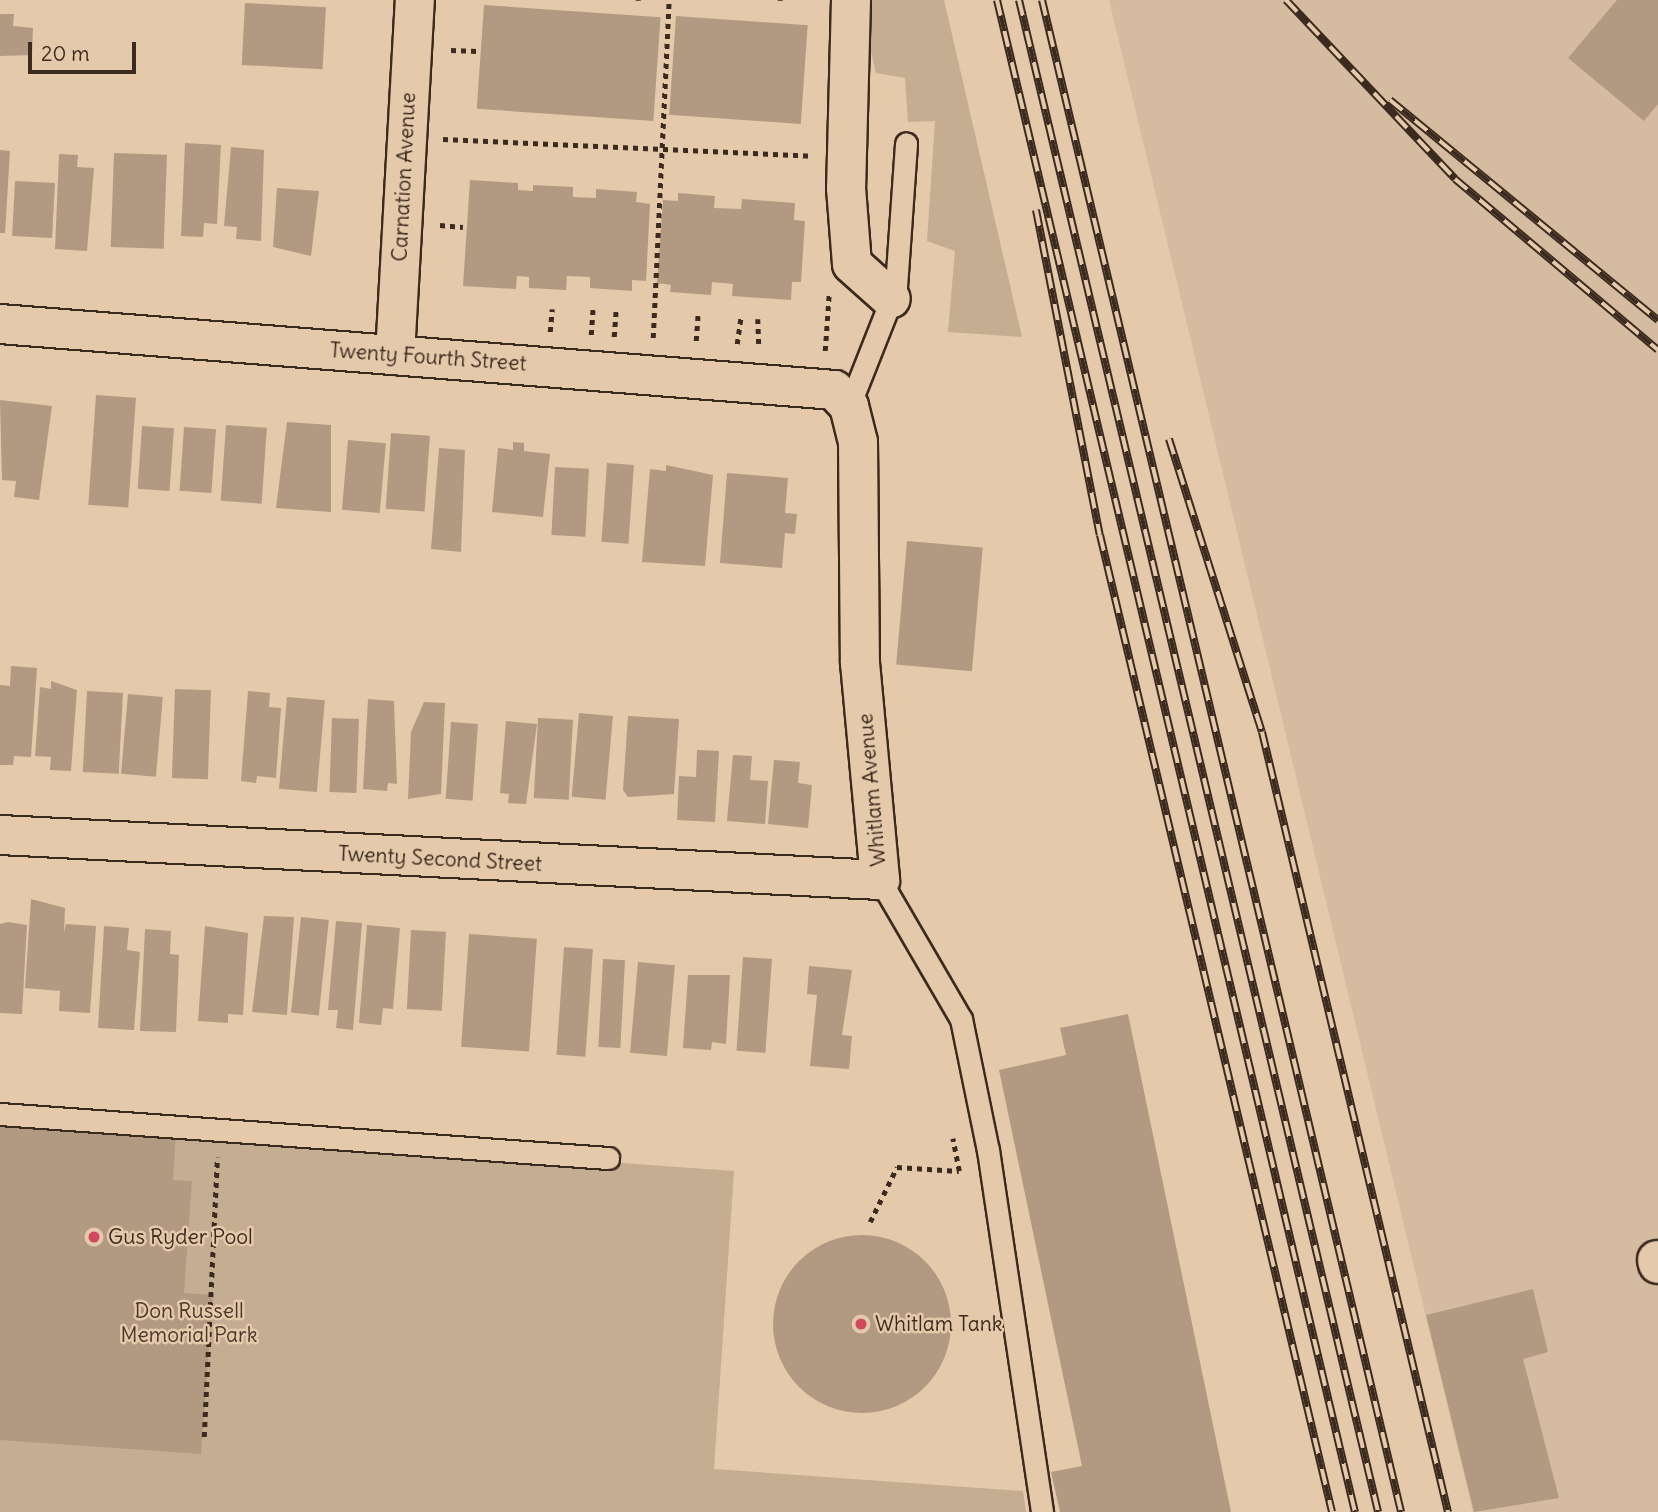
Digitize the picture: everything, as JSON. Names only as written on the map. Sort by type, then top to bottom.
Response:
[{"type":"street","name":"Carnation Avenue","points":[[395,355],[415,0]]},
{"type":"street","points":[[851,0],[848,156],[852,264],[891,299]]},
{"type":"street","name":"Twenty Fourth Street","points":[[0,324],[808,384],[834,390],[849,406]]},
{"type":"street","name":"Whitlam Avenue","points":[[849,406],[858,442],[860,663],[880,880]]},
{"type":"street","name":"Twenty Second Street","points":[[0,835],[880,880]]},
{"type":"lane","points":[[849,406],[891,299],[906,143]]},
{"type":"lane","name":"Whitlam Avenue","points":[[880,880],[961,1019],[988,1150],[1042,1512]]},
{"type":"lane","points":[[0,1114],[608,1158]]},
{"type":"path","points":[[653,341],[669,0]]},
{"type":"path","points":[[444,50],[478,51]]},
{"type":"path","points":[[439,139],[848,156]]},
{"type":"path","points":[[435,225],[463,227]]},
{"type":"path","points":[[590,336],[593,305]]},
{"type":"path","points":[[614,338],[616,308]]},
{"type":"path","points":[[550,333],[552,309]]},
{"type":"path","points":[[695,345],[698,314]]},
{"type":"path","points":[[736,348],[741,317]]},
{"type":"path","points":[[758,319],[759,351]]},
{"type":"path","points":[[870,1222],[897,1167],[959,1171],[950,1123],[983,1125]]},
{"type":"path","points":[[204,1437],[219,1129]]},
{"type":"shaded area","points":[[1109,0],[1658,0],[1658,1512],[1473,1512]]},
{"type":"green space","points":[[859,0],[944,0],[1022,337],[948,332],[955,251],[927,241],[935,121],[908,122],[905,78],[876,73]]},
{"type":"green space","name":"Don Russell Memorial Park","points":[[0,1119],[734,1171],[714,1469],[1023,1491],[1026,1512],[0,1512]]},
{"type":"building","points":[[1617,0],[1658,0],[1658,104],[1644,121],[1568,58]]},
{"type":"building","points":[[245,3],[326,7],[323,69],[242,65]]},
{"type":"building","points":[[484,5],[661,17],[653,121],[477,109]]},
{"type":"building","points":[[0,14],[14,14],[13,26],[33,28],[32,55],[0,56]]},
{"type":"building","points":[[676,16],[808,25],[801,124],[669,115]]},
{"type":"building","points":[[185,143],[221,145],[217,224],[204,223],[203,237],[181,236]]},
{"type":"building","points":[[231,147],[264,150],[261,241],[236,239],[237,227],[224,226]]},
{"type":"building","points":[[0,150],[10,151],[5,233],[0,233]]},
{"type":"building","points":[[114,153],[167,155],[164,249],[111,247]]},
{"type":"building","points":[[59,154],[78,155],[77,167],[94,168],[87,251],[55,249]]},
{"type":"building","points":[[470,180],[518,183],[518,190],[533,191],[533,185],[573,187],[573,197],[596,198],[596,189],[637,192],[636,202],[650,204],[646,281],[632,280],[632,291],[590,288],[590,277],[567,276],[566,290],[529,288],[529,277],[517,276],[516,289],[463,286]]},
{"type":"building","points":[[15,181],[55,183],[52,238],[12,236]]},
{"type":"building","points":[[277,188],[319,191],[311,256],[273,247]]},
{"type":"building","points":[[678,193],[715,196],[714,208],[741,209],[742,199],[795,203],[794,220],[805,221],[801,282],[792,282],[791,300],[732,296],[733,284],[712,282],[711,295],[670,292],[671,285],[657,283],[663,200],[678,201]]},
{"type":"building","points":[[96,395],[136,398],[128,508],[88,505]]},
{"type":"building","points":[[0,400],[52,406],[39,500],[14,497],[16,481],[2,480]]},
{"type":"building","points":[[287,422],[331,425],[331,512],[276,508]]},
{"type":"building","points":[[226,425],[267,428],[262,504],[221,501]]},
{"type":"building","points":[[142,426],[174,428],[170,491],[138,489]]},
{"type":"building","points":[[184,427],[216,429],[211,493],[180,491]]},
{"type":"building","points":[[391,433],[430,436],[425,512],[386,509]]},
{"type":"building","points":[[348,440],[386,443],[380,513],[342,510]]},
{"type":"building","points":[[513,442],[524,443],[524,451],[550,454],[543,517],[492,512],[498,448],[513,450]]},
{"type":"building","points":[[439,448],[465,450],[461,552],[431,549]]},
{"type":"building","points":[[607,463],[634,465],[628,544],[601,542]]},
{"type":"building","points":[[666,465],[713,475],[705,566],[642,562],[650,469],[666,471]]},
{"type":"building","points":[[555,467],[589,469],[585,537],[551,535]]},
{"type":"building","points":[[727,473],[788,478],[785,513],[797,514],[795,534],[785,533],[782,568],[720,563]]},
{"type":"building","points":[[907,541],[983,548],[972,671],[896,665]]},
{"type":"building","points":[[11,666],[37,668],[31,757],[14,756],[13,765],[0,765],[0,685],[10,686]]},
{"type":"building","points":[[51,681],[77,690],[71,771],[50,770],[51,757],[35,756],[40,687],[51,689]]},
{"type":"building","points":[[175,689],[211,690],[208,779],[172,778]]},
{"type":"building","points":[[87,691],[123,693],[119,774],[83,772]]},
{"type":"building","points":[[248,691],[270,693],[269,707],[281,708],[276,778],[257,776],[256,783],[241,781]]},
{"type":"building","points":[[128,694],[163,697],[156,777],[121,774]]},
{"type":"building","points":[[287,697],[325,700],[317,792],[279,789]]},
{"type":"building","points":[[368,699],[394,701],[397,784],[388,783],[387,791],[363,789]]},
{"type":"building","points":[[424,702],[445,703],[441,794],[408,799],[411,732]]},
{"type":"building","points":[[579,713],[613,716],[606,800],[572,797]]},
{"type":"building","points":[[628,716],[679,719],[674,794],[628,797],[623,790]]},
{"type":"building","points":[[332,718],[359,719],[356,793],[329,792]]},
{"type":"building","points":[[538,718],[573,720],[569,800],[534,798]]},
{"type":"building","points":[[506,721],[537,724],[526,804],[508,803],[509,794],[500,793]]},
{"type":"building","points":[[451,722],[478,724],[473,801],[446,799]]},
{"type":"building","points":[[697,750],[719,751],[715,822],[677,820],[679,776],[696,777]]},
{"type":"building","points":[[733,755],[752,756],[750,780],[768,781],[765,824],[727,821]]},
{"type":"building","points":[[774,760],[800,762],[798,783],[812,785],[808,828],[768,824]]},
{"type":"building","points":[[31,899],[65,908],[64,933],[66,924],[96,926],[90,1013],[59,1011],[60,991],[25,988]]},
{"type":"building","points":[[264,916],[294,917],[287,1015],[252,1012]]},
{"type":"building","points":[[301,917],[329,920],[319,1015],[291,1012]]},
{"type":"building","points":[[336,921],[362,923],[353,1030],[336,1028],[338,1010],[328,1010]]},
{"type":"building","points":[[8,922],[27,925],[22,1014],[0,1013],[0,924]]},
{"type":"building","points":[[367,925],[400,928],[393,1009],[383,1008],[381,1025],[359,1023]]},
{"type":"building","points":[[104,926],[129,928],[127,950],[140,952],[134,1030],[98,1028]]},
{"type":"building","points":[[205,926],[248,933],[243,1015],[228,1014],[228,1023],[198,1021]]},
{"type":"building","points":[[145,929],[171,931],[170,954],[179,955],[176,1032],[140,1031]]},
{"type":"building","points":[[411,930],[446,932],[442,1011],[407,1009]]},
{"type":"building","points":[[469,934],[537,939],[529,1051],[461,1047]]},
{"type":"building","points":[[564,947],[593,949],[585,1057],[556,1055]]},
{"type":"building","points":[[743,957],[772,959],[765,1053],[736,1051]]},
{"type":"building","points":[[603,959],[625,960],[620,1048],[598,1047]]},
{"type":"building","points":[[638,962],[675,965],[667,1056],[630,1053]]},
{"type":"building","points":[[809,966],[852,970],[842,1035],[852,1036],[849,1069],[810,1066],[817,995],[807,994]]},
{"type":"building","points":[[688,975],[730,975],[726,1044],[712,1042],[711,1050],[683,1048]]},
{"type":"building","points":[[1128,1014],[1231,1512],[1060,1512],[1051,1472],[1082,1466],[999,1070],[1066,1055],[1060,1028]]},
{"type":"building","name":"Gus Ryder Pool","points":[[0,1122],[176,1134],[173,1180],[192,1181],[184,1293],[213,1295],[201,1454],[0,1440]]},
{"type":"building","name":"Whitlam Tank","points":[[862,1235],[896,1242],[925,1261],[944,1290],[951,1324],[944,1358],[925,1387],[896,1406],[862,1413],[828,1406],[799,1387],[780,1358],[773,1324],[780,1290],[799,1261],[828,1242]]},
{"type":"building","points":[[1533,1289],[1548,1352],[1523,1359],[1559,1498],[1474,1512],[1426,1315]]},
{"type":"railway","points":[[997,0],[1355,1512]]},
{"type":"railway","points":[[1019,0],[1378,1512]]},
{"type":"railway","points":[[1042,0],[1401,1512]]},
{"type":"railway","points":[[1286,0],[1455,179],[1658,350]]},
{"type":"railway","points":[[1390,100],[1658,320]]},
{"type":"railway","points":[[1036,210],[1100,535],[1332,1512]]},
{"type":"railway","points":[[1169,439],[1262,732],[1448,1512]]},
{"type":"place","name":"Gus Ryder Pool","points":[[94,1237]]},
{"type":"place","name":"Whitlam Tank","points":[[861,1324]]}]
